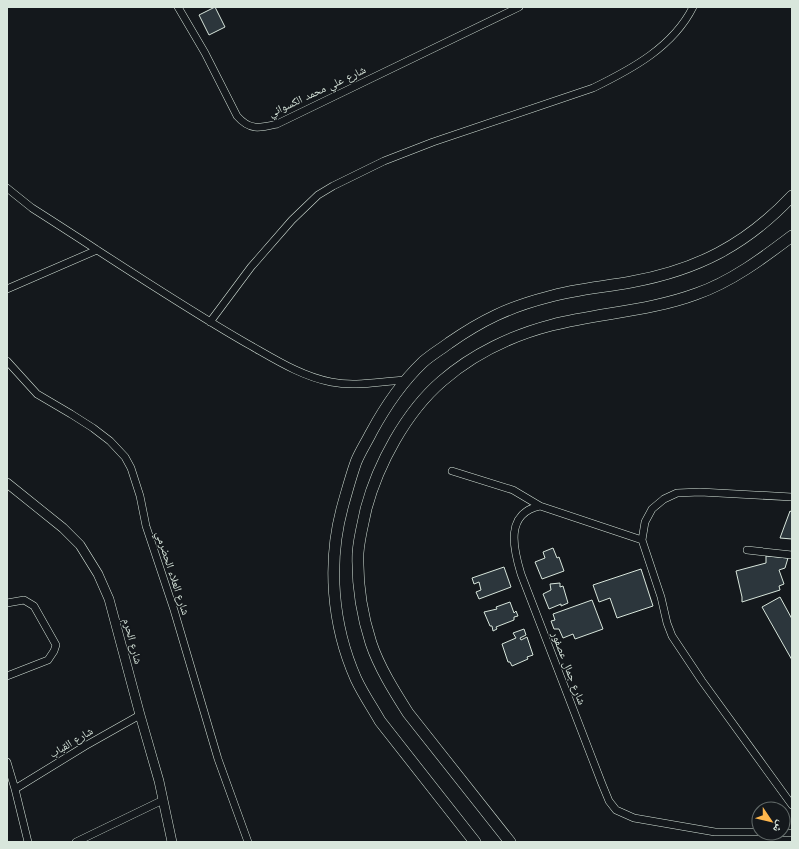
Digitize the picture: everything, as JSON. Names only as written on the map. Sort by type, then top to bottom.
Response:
[{"type":"main road","points":[[476,842],[399,746],[370,704],[354,674],[344,648],[339,629],[334,572],[336,540],[340,514],[357,460],[386,406],[406,380],[424,361],[464,332],[491,317],[549,296],[634,282],[666,275],[704,261],[720,254],[754,231],[780,209],[792,196]]},
{"type":"main road","points":[[510,842],[408,713],[395,693],[377,658],[371,642],[360,592],[358,553],[361,529],[371,492],[383,464],[396,439],[413,413],[426,397],[442,381],[459,368],[489,349],[523,334],[552,325],[652,306],[698,294],[727,280],[745,269],[792,236]]},
{"type":"street","name":"شارع علي محمد الكسواني","points":[[180,8],[237,116],[242,122],[249,126],[261,128],[277,124],[520,7]]},
{"type":"street","points":[[210,322],[251,267],[292,220],[318,195],[332,186],[384,161],[433,142],[587,90],[617,77],[662,46],[686,20],[693,7]]},
{"type":"street","points":[[7,188],[32,208],[210,322],[293,369],[322,380],[345,384],[358,385],[406,380]]},
{"type":"street","points":[[7,289],[97,250]]},
{"type":"street","name":"شارع العلاء الحضرمي","points":[[7,361],[37,394],[71,414],[110,441],[125,457],[131,468],[146,526],[174,610],[218,759],[248,842]]},
{"type":"street","points":[[452,471],[513,490],[540,506],[642,540]]},
{"type":"street","name":"شارع الحرم","points":[[7,483],[67,532],[80,545],[98,574],[109,599],[159,781],[172,842]]},
{"type":"street","points":[[792,497],[700,492],[677,493],[664,499],[652,509],[645,522],[642,540],[660,597],[666,623],[672,636],[702,681],[792,805]]},
{"type":"street","name":"شارع جمال عصفور","points":[[540,506],[532,507],[519,518],[514,532],[515,550],[540,623],[609,801],[616,810],[634,818],[715,832],[751,832]]},
{"type":"street","points":[[747,550],[792,555]]},
{"type":"street","points":[[7,603],[24,600],[34,606],[56,645],[48,660],[7,676]]},
{"type":"street","name":"شارع القباب","points":[[16,789],[140,714]]},
{"type":"street","points":[[7,762],[16,789],[28,842]]},
{"type":"street","points":[[76,842],[163,800]]},
{"type":"building","points":[[215,7],[225,27],[209,35],[199,15]]},
{"type":"building","points":[[790,511],[792,512],[792,539],[780,538]]},
{"type":"building","points":[[553,548],[557,558],[559,557],[564,571],[542,579],[535,562],[545,558],[543,552]]},
{"type":"building","points":[[766,556],[788,558],[785,568],[779,570],[784,584],[779,586],[780,590],[742,602],[736,571],[766,563]]},
{"type":"building","points":[[504,567],[511,587],[479,599],[476,592],[481,590],[479,582],[474,584],[472,578]]},
{"type":"building","points":[[641,569],[653,606],[617,618],[610,598],[599,602],[593,585]]},
{"type":"building","points":[[560,583],[560,587],[563,586],[568,603],[549,609],[543,594],[551,590],[550,584]]},
{"type":"building","points":[[780,597],[792,619],[792,660],[762,607]]},
{"type":"building","points":[[592,600],[603,629],[575,639],[573,634],[563,638],[559,629],[554,629],[551,621],[555,620],[553,614]]},
{"type":"building","points":[[510,602],[514,613],[516,611],[518,616],[514,617],[514,620],[496,627],[497,629],[493,631],[492,626],[490,626],[484,612],[497,609],[496,607]]},
{"type":"building","points":[[524,629],[526,635],[520,638],[521,640],[527,637],[533,655],[527,657],[528,659],[512,666],[510,662],[508,662],[502,644],[516,638],[513,633]]}]
